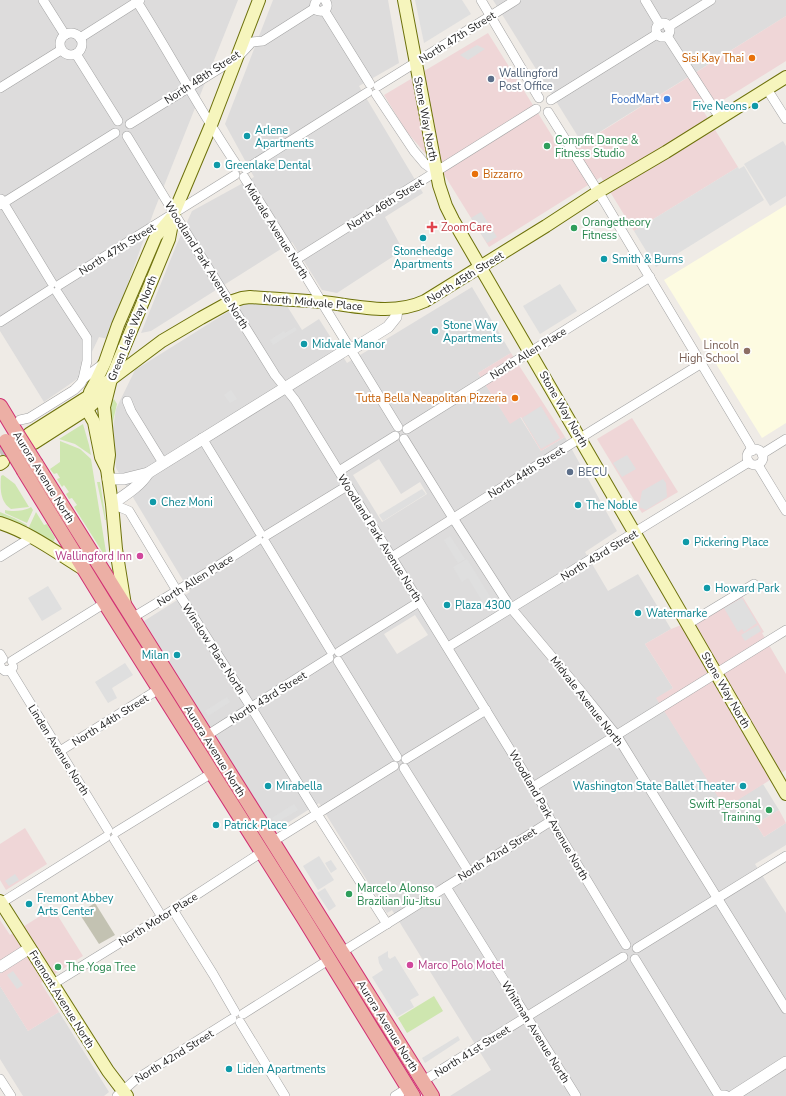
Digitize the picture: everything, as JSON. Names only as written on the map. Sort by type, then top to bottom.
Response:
[{"type":"highway","name":"Aurora Avenue North","points":[[0,406],[16,432],[30,468],[85,570],[105,603],[212,773],[342,952],[432,1096]]},
{"type":"highway","name":"Aurora Avenue North","points":[[30,468],[128,613],[206,736],[330,960],[411,1092]]},
{"type":"main road","name":"Green Lake Way North","points":[[128,613],[116,549],[108,474],[109,455],[104,407],[111,379],[169,239],[174,213],[238,57],[258,0]]},
{"type":"main road","name":"Stone Way North","points":[[404,0],[436,172],[446,206],[786,794]]},
{"type":"main road","name":"North 45th Street","points":[[397,309],[412,306],[425,301],[598,192],[666,152],[786,77]]},
{"type":"main road","name":"Green Lake Way North","points":[[108,474],[101,457],[94,422],[85,403],[105,362],[118,326],[156,236],[174,213]]},
{"type":"main road","name":"North Midvale Place","points":[[230,302],[250,297],[397,309]]},
{"type":"main road","points":[[16,432],[85,403],[111,379],[162,341],[230,302]]},
{"type":"main road","points":[[0,523],[32,537],[85,570]]},
{"type":"main road","name":"Fremont Avenue North","points":[[1,902],[122,1094]]},
{"type":"street","points":[[43,0],[65,35]]},
{"type":"street","points":[[481,0],[540,98]]},
{"type":"street","name":"North 47th Street","points":[[0,322],[516,0]]},
{"type":"street","points":[[645,0],[720,118]]},
{"type":"street","points":[[551,100],[711,0]]},
{"type":"street","points":[[80,38],[138,1]]},
{"type":"street","name":"Midvale Avenue North","points":[[138,1],[211,125],[322,302],[452,518],[511,608],[579,689],[616,736],[786,1009]]},
{"type":"street","points":[[323,3],[373,89],[414,151],[425,164],[436,172]]},
{"type":"street","name":"North 48th Street","points":[[130,124],[238,57],[252,42],[263,41],[323,3]]},
{"type":"street","points":[[71,33],[80,38],[82,45],[81,49],[76,54],[69,55],[61,50],[60,42],[65,35],[71,33]]},
{"type":"street","points":[[0,88],[61,50]]},
{"type":"street","points":[[76,54],[118,121]]},
{"type":"street","points":[[768,89],[786,119]]},
{"type":"street","points":[[546,96],[551,100],[553,104],[548,112],[543,114],[536,109],[535,103],[540,98],[546,96]]},
{"type":"street","name":"North 46th Street","points":[[295,260],[536,109]]},
{"type":"street","points":[[548,112],[650,277],[750,444],[752,451]]},
{"type":"street","points":[[123,120],[130,124],[130,133],[127,136],[121,137],[115,133],[114,126],[118,121],[123,120]]},
{"type":"street","points":[[16,432],[29,418],[74,390],[81,383],[87,361],[87,338],[1,202],[115,133]]},
{"type":"street","name":"Woodland Park Avenue North","points":[[127,136],[272,369],[295,400],[448,647],[626,945]]},
{"type":"street","name":"North Allen Place","points":[[339,471],[650,277]]},
{"type":"street","points":[[108,474],[124,480],[148,472],[164,463],[349,348],[356,347],[388,327],[396,317],[397,309]]},
{"type":"street","points":[[83,379],[105,362]]},
{"type":"street","name":"North 44th Street","points":[[392,557],[580,438],[702,364]]},
{"type":"street","points":[[127,401],[131,411],[164,463]]},
{"type":"street","points":[[202,438],[400,763],[469,872]]},
{"type":"street","points":[[762,454],[786,439]]},
{"type":"street","points":[[754,463],[762,461],[763,459],[762,454],[758,450],[752,451],[748,456],[786,511]]},
{"type":"street","name":"North 43rd Street","points":[[448,647],[635,532],[754,463]]},
{"type":"street","points":[[112,504],[144,480],[148,472]]},
{"type":"street","name":"North Allen Place","points":[[128,613],[177,591],[348,486]]},
{"type":"street","name":"Winslow Place North","points":[[112,504],[129,510],[177,591],[252,707],[317,814],[387,924]]},
{"type":"street","points":[[0,557],[32,537]]},
{"type":"street","points":[[688,624],[754,584]]},
{"type":"street","name":"North 43rd Street","points":[[206,736],[419,602]]},
{"type":"street","points":[[3,664],[105,603]]},
{"type":"street","points":[[533,787],[786,630]]},
{"type":"street","name":"Linden Avenue North","points":[[3,664],[60,751],[162,917]]},
{"type":"street","name":"North 44th Street","points":[[60,751],[160,689]]},
{"type":"street","name":"North Motor Place","points":[[54,984],[173,910],[317,814],[486,710]]},
{"type":"street","points":[[1,902],[212,773]]},
{"type":"street","name":"North 42nd Street","points":[[342,952],[551,821]]},
{"type":"street","points":[[638,948],[786,856]]},
{"type":"street","name":"Whitman Avenue North","points":[[446,887],[576,1096]]},
{"type":"street","points":[[173,910],[213,974],[285,1096]]},
{"type":"street","points":[[635,960],[630,961],[623,957],[622,949],[626,945],[632,944],[638,948]]},
{"type":"street","points":[[0,967],[30,948]]},
{"type":"street","points":[[635,960],[638,956],[638,948]]},
{"type":"street","name":"North 41st Street","points":[[423,1081],[623,957]]},
{"type":"street","name":"North 42nd Street","points":[[122,1094],[135,1080],[330,960]]},
{"type":"street","points":[[635,960],[719,1096],[725,1096]]},
{"type":"street","points":[[733,1096],[786,1062]]},
{"type":"street","points":[[0,1079],[11,1096]]},
{"type":"street","points":[[395,1096],[411,1092]]},
{"type":"shaded area","points":[[0,0],[238,0],[154,211],[108,339],[99,337],[80,377],[44,402],[0,331]]},
{"type":"shaded area","points":[[273,0],[388,0],[399,63],[359,86],[423,193],[385,217],[403,250],[337,293],[322,290],[292,242],[151,331],[141,333],[176,246],[192,211],[254,177],[225,124]]},
{"type":"shaded area","points":[[415,0],[462,0],[471,14],[424,43]]},
{"type":"shaded area","points":[[493,0],[786,0],[786,16],[582,143]]},
{"type":"shaded area","points":[[786,16],[786,61],[704,112],[738,167],[634,231],[601,177],[489,247],[445,176],[406,131],[384,95],[488,33],[564,155]]},
{"type":"shaded area","points":[[477,45],[485,49],[468,60],[460,55]]},
{"type":"shaded area","points":[[783,141],[786,146],[786,196],[770,206],[744,164]]},
{"type":"shaded area","points":[[744,166],[764,200],[656,267],[634,231],[738,167],[739,169]]},
{"type":"shaded area","name":"Lincoln High School","points":[[786,205],[786,423],[762,438],[664,280]]},
{"type":"shaded area","points":[[481,212],[497,237],[487,243],[471,218]]},
{"type":"shaded area","points":[[560,284],[577,311],[540,334],[523,306]]},
{"type":"shaded area","points":[[472,287],[511,353],[478,373],[510,423],[520,417],[541,451],[565,437],[617,531],[585,552],[608,591],[638,574],[671,629],[645,644],[673,688],[657,699],[725,807],[763,784],[779,810],[756,824],[764,837],[786,823],[786,845],[755,864],[786,913],[786,1096],[450,1096],[491,1070],[392,910],[387,913],[319,803],[275,831],[144,621],[190,592],[116,468],[113,428],[116,409],[135,370],[242,303],[287,306],[302,330],[319,319],[347,363]],"holes":[[[379,459],[401,494],[420,482],[427,494],[382,522],[353,475]],[[415,615],[428,635],[397,654],[384,634]]]},
{"type":"shaded area","points":[[295,327],[297,330],[273,345],[270,340],[284,331],[285,333]]},
{"type":"shaded area","points":[[511,353],[565,437],[541,451],[521,417],[510,424],[478,373]]},
{"type":"shaded area","points":[[231,390],[237,399],[230,403],[224,395]]},
{"type":"shaded area","points":[[541,406],[560,438],[541,449],[522,418]]},
{"type":"shaded area","points":[[632,418],[678,492],[642,513],[597,439]]},
{"type":"shaded area","points":[[627,455],[636,469],[622,477],[613,463]]},
{"type":"shaded area","points":[[663,479],[666,483],[667,497],[646,510],[639,507],[642,491]]},
{"type":"shaded area","points":[[422,489],[426,494],[383,521],[379,515]]},
{"type":"shaded area","points":[[450,536],[465,559],[458,563],[444,540]]},
{"type":"shaded area","points":[[467,559],[496,606],[488,611],[468,578],[462,582],[453,567]]},
{"type":"shaded area","points":[[48,586],[62,609],[42,621],[28,598]]},
{"type":"shaded area","points":[[741,594],[764,632],[762,633],[786,674],[786,770],[725,808],[656,698],[673,688],[645,644],[671,629],[704,616]]},
{"type":"shaded area","points":[[742,598],[757,623],[744,632],[742,629],[738,632],[724,608]]},
{"type":"shaded area","points":[[758,625],[761,631],[745,641],[741,635]]},
{"type":"shaded area","points":[[125,663],[133,675],[112,688],[117,698],[108,703],[95,682]]},
{"type":"shaded area","points":[[227,697],[230,702],[208,716],[205,711]]},
{"type":"shaded area","points":[[294,804],[298,810],[276,823],[272,818]]},
{"type":"shaded area","points":[[779,810],[786,823],[764,837],[756,824]]},
{"type":"shaded area","points":[[25,828],[47,864],[6,890],[0,880],[0,844]]},
{"type":"shaded area","points":[[319,856],[334,880],[318,890],[303,866]]},
{"type":"shaded area","points":[[331,860],[337,869],[331,873],[325,863]]},
{"type":"shaded area","points":[[15,874],[19,880],[9,886],[5,881]]},
{"type":"shaded area","points":[[325,888],[336,906],[329,911],[317,893]]},
{"type":"shaded area","points":[[95,903],[115,935],[99,944],[79,913]]},
{"type":"shaded area","points":[[53,908],[83,956],[41,983],[59,1012],[28,1031],[0,986],[0,920],[10,935]]},
{"type":"shaded area","points":[[388,951],[388,957],[390,959],[395,956],[419,995],[410,1000],[414,1007],[397,1017],[372,977],[383,970],[379,963],[378,957]]},
{"type":"shaded area","points":[[13,971],[23,985],[17,989],[7,975]]},
{"type":"shaded area","points":[[0,986],[28,1031],[59,1012],[109,1092],[104,1096],[23,1096],[0,1059]]},
{"type":"shaded area","points":[[458,1036],[460,1040],[425,1063],[422,1058]]},
{"type":"green space","points":[[114,399],[117,404],[112,432],[107,406]]},
{"type":"green space","points":[[83,424],[91,455],[75,444],[59,439]]},
{"type":"green space","points":[[60,441],[80,449],[91,459],[106,552],[105,556],[74,507],[77,505],[72,498],[69,499],[66,494],[69,492],[64,485],[62,487],[57,479],[60,478],[57,473],[54,474],[50,469],[60,462]]},
{"type":"green space","points":[[3,475],[15,484],[29,507],[11,509],[7,506],[3,499],[1,490],[1,476]]},
{"type":"green space","points":[[97,482],[100,482],[106,520],[105,520]]},
{"type":"green space","points":[[31,507],[33,510],[27,523],[5,513],[5,510],[19,511]]},
{"type":"green space","points":[[0,512],[27,525],[26,527],[0,517]]},
{"type":"green space","points":[[36,512],[44,525],[47,524],[55,538],[54,541],[51,542],[29,529]]},
{"type":"green space","points":[[434,996],[443,1011],[407,1033],[398,1018]]},
{"type":"tunnel","points":[[0,453],[18,442]]},
{"type":"place","name":"Sisi Kay Thai","points":[[752,58]]},
{"type":"place","name":"Wallingford Post Office","points":[[491,79]]},
{"type":"place","name":"FoodMart","points":[[667,99]]},
{"type":"place","name":"Five Neons","points":[[755,106]]},
{"type":"place","name":"Arlene Apartments","points":[[247,136]]},
{"type":"place","name":"Compfit Dance & Fitness Studio","points":[[547,146]]},
{"type":"place","name":"Greenlake Dental","points":[[217,165]]},
{"type":"place","name":"Bizzarro","points":[[475,174]]},
{"type":"place","name":"ZoomCare","points":[[432,227]]},
{"type":"place","name":"Orangetheory Fitness","points":[[574,228]]},
{"type":"place","name":"Stonehedge Apartments","points":[[423,238]]},
{"type":"place","name":"Smith & Burns","points":[[604,259]]},
{"type":"place","name":"Stone Way Apartments","points":[[435,331]]},
{"type":"place","name":"Midvale Manor","points":[[304,344]]},
{"type":"place","name":"Lincoln High School","points":[[747,351]]},
{"type":"place","name":"Tutta Bella Neapolitan Pizzeria","points":[[515,398]]},
{"type":"place","name":"BECU","points":[[570,472]]},
{"type":"place","name":"Chez Moni","points":[[153,502]]},
{"type":"place","name":"The Noble","points":[[578,505]]},
{"type":"place","name":"Pickering Place","points":[[686,542]]},
{"type":"place","name":"Wallingford Inn","points":[[140,556]]},
{"type":"place","name":"Howard Park","points":[[707,588]]},
{"type":"place","name":"Plaza 4300","points":[[447,605]]},
{"type":"place","name":"Watermarke","points":[[638,613]]},
{"type":"place","name":"Milan","points":[[177,655]]},
{"type":"place","name":"Mirabella","points":[[268,786]]},
{"type":"place","name":"Washington State Ballet Theater","points":[[743,786]]},
{"type":"place","name":"Swift Personal Training","points":[[769,810]]},
{"type":"place","name":"Patrick Place","points":[[216,825]]},
{"type":"place","name":"Marcelo Alonso Brazilian Jiu-Jitsu","points":[[349,894]]},
{"type":"place","name":"Fremont Abbey Arts Center","points":[[29,904]]},
{"type":"place","name":"Marco Polo Motel","points":[[410,965]]},
{"type":"place","name":"The Yoga Tree","points":[[58,967]]},
{"type":"place","name":"Liden Apartments","points":[[229,1069]]}]
